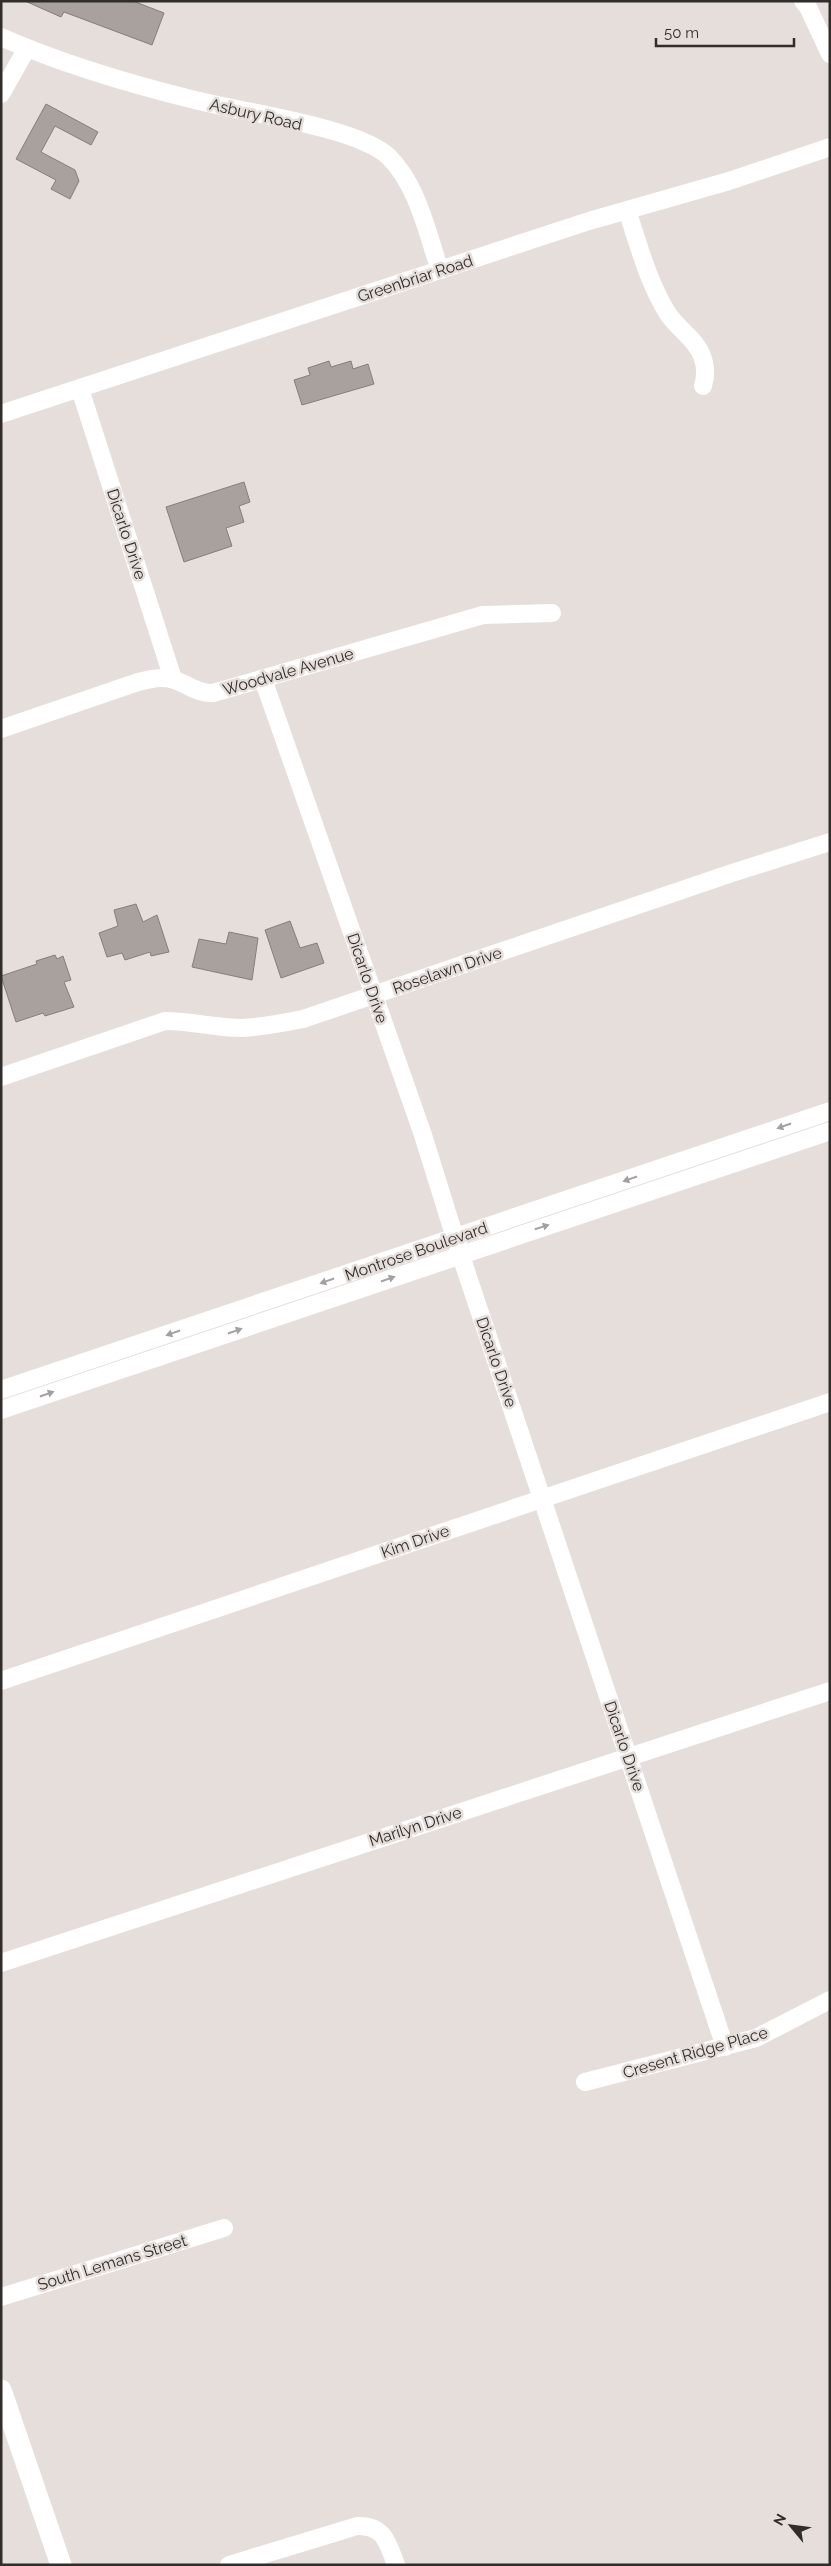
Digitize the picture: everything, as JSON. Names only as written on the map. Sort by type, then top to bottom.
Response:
[{"type":"street","points":[[808,3],[830,54]]},
{"type":"street","name":"Asbury Road","points":[[1,37],[27,48],[194,100],[342,133],[366,142],[388,157],[406,180],[415,198],[440,270]]},
{"type":"street","points":[[1,94],[27,48]]},
{"type":"street","name":"Greenbriar Road","points":[[1,414],[440,270],[627,210],[729,181],[830,147]]},
{"type":"street","points":[[627,210],[656,293],[677,326],[697,346],[702,355],[706,376],[703,386]]},
{"type":"street","name":"Dicarlo Drive","points":[[80,389],[173,679]]},
{"type":"street","name":"Woodvale Avenue","points":[[1,729],[138,682],[159,678],[173,679],[207,694],[483,615],[552,612]]},
{"type":"street","name":"Dicarlo Drive","points":[[263,679],[423,1135],[458,1246],[725,2047]]},
{"type":"street","name":"Roselawn Drive","points":[[1,1077],[156,1023],[189,1021],[240,1028],[267,1026],[303,1019],[732,873],[830,842]]},
{"type":"street","name":"Montrose Boulevard","points":[[1,1410],[830,1110]]},
{"type":"street","name":"Montrose Boulevard","points":[[1,1390],[830,1131]]},
{"type":"street","name":"Kim Drive","points":[[1,1681],[830,1402]]},
{"type":"street","name":"Marilyn Drive","points":[[1,1963],[830,1691]]},
{"type":"street","name":"Cresent Ridge Place","points":[[585,2082],[756,2038],[830,2000]]},
{"type":"street","name":"South Lemans Street","points":[[1,2297],[224,2228]]},
{"type":"street","points":[[1,2390],[61,2565]]},
{"type":"street","points":[[229,2565],[357,2526],[377,2529],[387,2538],[396,2565]]},
{"type":"building","points":[[25,1],[133,1],[164,13],[152,45],[64,12],[61,17]]},
{"type":"building","points":[[46,104],[98,132],[91,145],[55,126],[41,152],[75,170],[79,181],[70,199],[51,189],[56,180],[16,159]]},
{"type":"building","points":[[329,361],[331,367],[351,361],[353,369],[368,364],[374,384],[302,405],[294,380],[310,375],[308,368]]},
{"type":"building","points":[[244,482],[250,502],[239,506],[244,522],[226,528],[232,546],[184,562],[166,507]]},
{"type":"building","points":[[136,904],[143,922],[157,915],[169,952],[151,956],[150,952],[125,960],[122,953],[107,957],[99,933],[118,926],[114,910]]},
{"type":"building","points":[[290,921],[300,948],[317,943],[324,963],[281,978],[265,930]]},
{"type":"building","points":[[229,932],[258,938],[252,980],[192,967],[199,939],[226,944]]},
{"type":"building","points":[[55,955],[57,959],[63,956],[71,980],[64,982],[74,1007],[45,1016],[43,1013],[16,1022],[1,976],[37,964],[36,961]]}]
